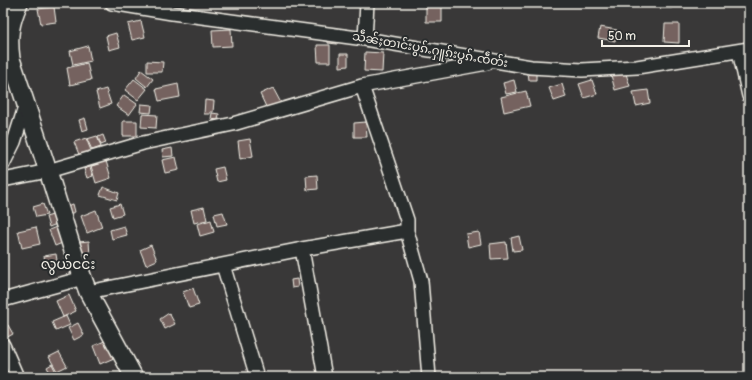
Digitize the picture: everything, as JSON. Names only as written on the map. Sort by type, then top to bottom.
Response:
[{"type":"street","points":[[19,3],[10,27],[7,56],[26,104],[74,254],[86,285],[134,377]]},
{"type":"street","name":"သဵၼ်ႈတၢင်းပွၵ်ႉႁူၵ်းပွၵ်ႉၸဵတ်း","points":[[112,3],[173,8],[531,67],[582,70],[637,67],[744,50]]},
{"type":"street","points":[[365,39],[367,3]]},
{"type":"street","points":[[744,50],[749,96]]},
{"type":"street","points":[[3,180],[48,171],[143,143],[233,124],[362,86],[495,62]]},
{"type":"street","points":[[362,86],[407,220],[407,231],[421,281],[429,377]]},
{"type":"street","points":[[3,164],[14,142],[26,104]]},
{"type":"street","points":[[3,300],[86,285],[223,265],[302,249],[407,231]]},
{"type":"street","points":[[302,249],[325,377]]},
{"type":"street","points":[[223,265],[257,377]]},
{"type":"street","points":[[3,345],[17,377]]},
{"type":"building","points":[[661,3],[672,3],[672,8],[661,8]]},
{"type":"building","points":[[426,5],[442,5],[442,22],[426,22]]},
{"type":"building","points":[[54,7],[56,22],[41,24],[38,9]]},
{"type":"building","points":[[141,21],[145,37],[132,40],[128,24]]},
{"type":"building","points":[[665,24],[679,24],[679,43],[664,42]]},
{"type":"building","points":[[600,27],[617,30],[615,41],[598,38]]},
{"type":"building","points":[[231,29],[232,46],[213,47],[212,30]]},
{"type":"building","points":[[116,33],[120,47],[109,50],[106,36]]},
{"type":"building","points":[[328,36],[337,37],[337,44],[328,43]]},
{"type":"building","points":[[317,45],[330,45],[330,62],[318,62]]},
{"type":"building","points":[[88,46],[91,61],[73,65],[70,51]]},
{"type":"building","points":[[365,52],[383,53],[382,72],[364,71]]},
{"type":"building","points":[[340,54],[348,54],[348,66],[340,67]]},
{"type":"building","points":[[147,61],[163,62],[162,72],[147,72]]},
{"type":"building","points":[[87,63],[91,80],[70,85],[67,68]]},
{"type":"building","points":[[141,70],[153,79],[147,87],[136,78]]},
{"type":"building","points":[[625,71],[630,86],[615,90],[611,75]]},
{"type":"building","points":[[528,72],[536,72],[536,80],[529,80]]},
{"type":"building","points":[[134,79],[147,89],[138,100],[125,90]]},
{"type":"building","points":[[514,80],[517,92],[506,94],[503,83]]},
{"type":"building","points":[[592,80],[597,94],[584,98],[579,84]]},
{"type":"building","points":[[178,84],[180,97],[159,101],[156,89]]},
{"type":"building","points":[[562,84],[566,97],[554,101],[549,88]]},
{"type":"building","points":[[273,88],[281,103],[267,109],[260,94]]},
{"type":"building","points":[[106,89],[111,104],[100,108],[96,92]]},
{"type":"building","points":[[648,90],[650,103],[636,106],[633,92]]},
{"type":"building","points":[[526,91],[530,106],[504,112],[501,97]]},
{"type":"building","points":[[124,95],[137,104],[129,115],[116,106]]},
{"type":"building","points":[[205,100],[214,101],[213,112],[210,112],[210,114],[204,114]]},
{"type":"building","points":[[141,104],[152,105],[151,113],[140,112]]},
{"type":"building","points":[[212,113],[219,114],[218,120],[211,119]]},
{"type":"building","points":[[142,114],[157,115],[156,128],[141,127]]},
{"type":"building","points":[[85,118],[88,129],[82,131],[79,120]]},
{"type":"building","points":[[123,121],[137,121],[137,136],[123,136]]},
{"type":"building","points":[[366,122],[367,137],[354,137],[354,123]]},
{"type":"building","points":[[103,135],[106,143],[101,145],[98,137]]},
{"type":"building","points":[[97,136],[101,147],[92,150],[87,139]]},
{"type":"building","points":[[86,138],[92,153],[80,157],[74,142]]},
{"type":"building","points":[[250,139],[253,156],[240,159],[238,141]]},
{"type":"building","points":[[172,148],[173,156],[163,157],[162,150]]},
{"type":"building","points":[[176,157],[179,170],[165,173],[162,160]]},
{"type":"building","points":[[106,161],[111,178],[96,183],[91,166]]},
{"type":"building","points":[[90,167],[93,176],[87,178],[84,169]]},
{"type":"building","points":[[223,167],[226,180],[217,182],[214,169]]},
{"type":"building","points":[[317,175],[318,189],[307,190],[306,176]]},
{"type":"building","points":[[103,187],[119,193],[117,200],[100,195]]},
{"type":"building","points":[[43,204],[47,215],[36,217],[33,207]]},
{"type":"building","points":[[73,204],[75,212],[66,215],[63,207]]},
{"type":"building","points":[[120,204],[123,214],[113,217],[110,207]]},
{"type":"building","points":[[204,207],[207,220],[194,223],[191,210]]},
{"type":"building","points":[[96,210],[102,227],[87,233],[81,216]]},
{"type":"building","points":[[223,212],[227,224],[217,226],[214,214]]},
{"type":"building","points":[[59,213],[62,222],[49,227],[46,217]]},
{"type":"building","points":[[211,220],[214,232],[200,236],[197,224]]},
{"type":"building","points":[[61,225],[67,241],[55,246],[49,230]]},
{"type":"building","points":[[124,226],[127,235],[112,239],[110,230]]},
{"type":"building","points":[[36,227],[40,244],[22,248],[18,231]]},
{"type":"building","points":[[479,232],[481,244],[468,247],[466,234]]},
{"type":"building","points":[[519,236],[522,250],[513,251],[511,238]]},
{"type":"building","points":[[89,241],[90,256],[80,256],[79,242]]},
{"type":"building","points":[[506,242],[508,258],[491,259],[490,244]]},
{"type":"building","points":[[151,245],[157,260],[146,265],[140,250]]},
{"type":"building","points":[[56,254],[58,267],[46,268],[44,256]]},
{"type":"building","points":[[297,279],[298,287],[292,288],[291,280]]},
{"type":"building","points":[[193,288],[199,305],[189,308],[183,292]]},
{"type":"building","points":[[69,295],[76,311],[63,317],[56,301]]},
{"type":"building","points":[[169,313],[175,324],[165,329],[160,319]]},
{"type":"building","points":[[66,316],[70,325],[56,331],[52,322]]},
{"type":"building","points":[[78,323],[84,335],[74,340],[68,328]]},
{"type":"building","points":[[8,325],[13,334],[4,339],[3,328]]},
{"type":"building","points":[[107,340],[114,358],[100,364],[93,346]]},
{"type":"building","points":[[59,352],[67,366],[57,371],[49,357]]},
{"type":"building","points":[[52,364],[56,372],[51,375],[47,367]]},
{"type":"district","name":"လွယ်ငင်း","points":[[68,264]]}]
